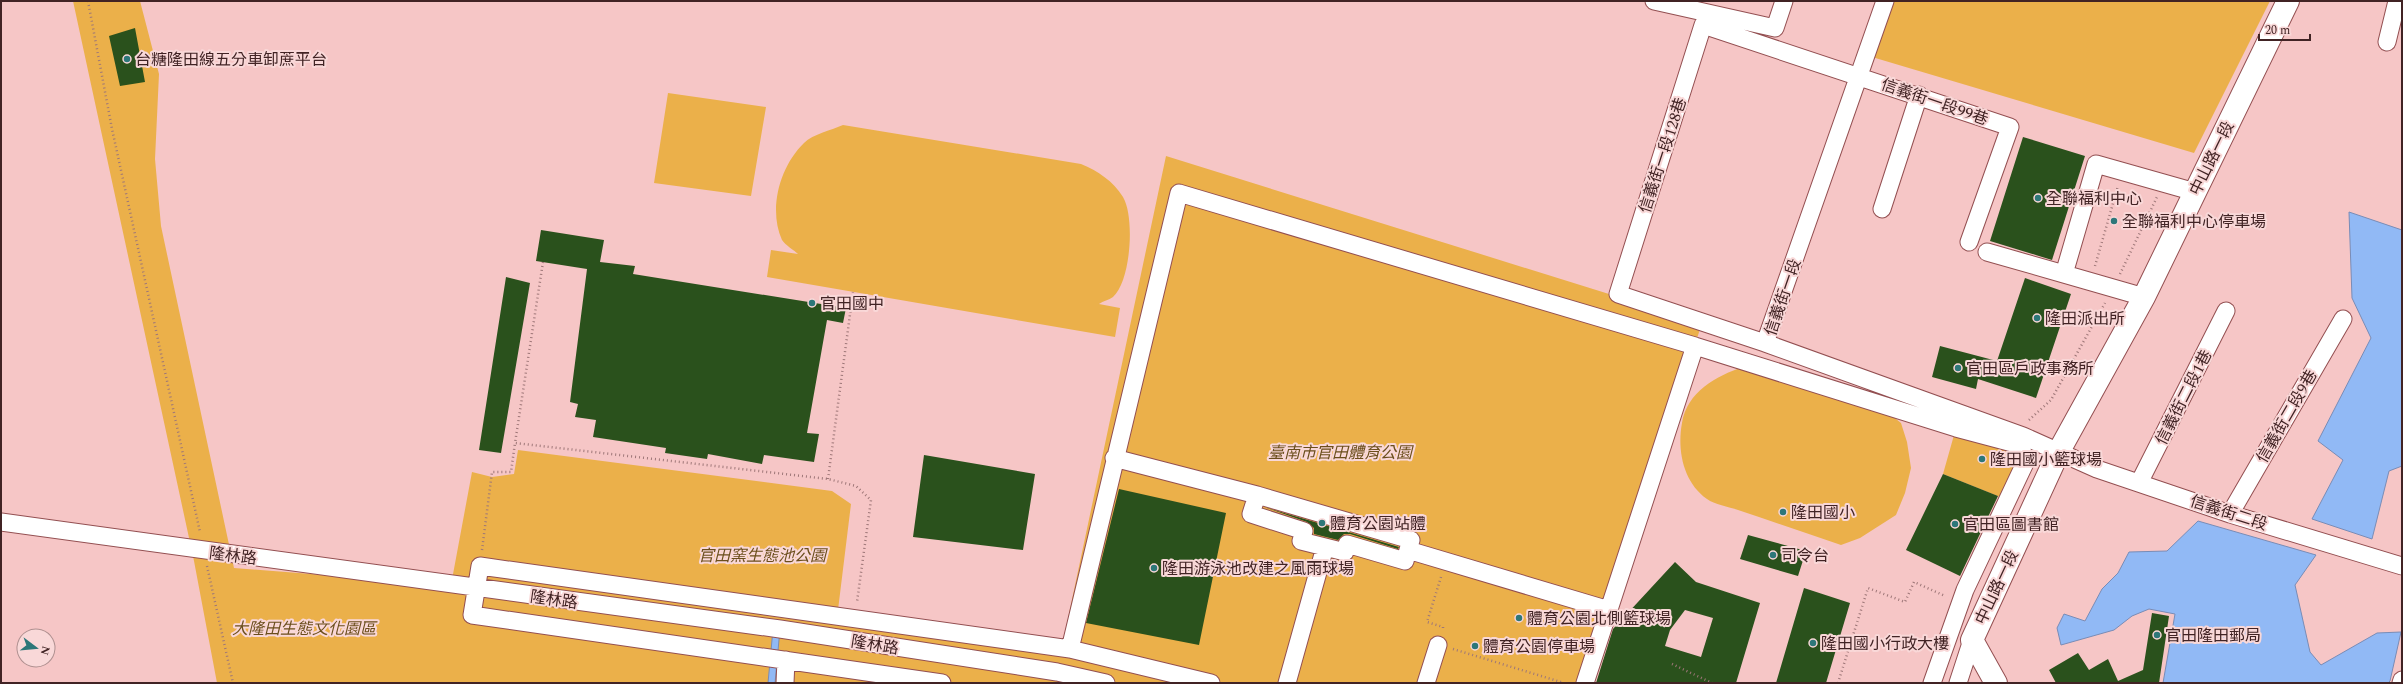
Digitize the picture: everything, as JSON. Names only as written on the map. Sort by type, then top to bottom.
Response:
[{"type":"main road","name":"中山路一段","points":[[1972,640],[2059,451],[2144,297],[2288,1]]},
{"type":"main road","points":[[1972,640],[1996,683]]},
{"type":"street","points":[[1654,1],[1775,28],[1784,1]]},
{"type":"street","name":"信義街一段","points":[[1885,1],[1765,343],[2023,436],[2059,451]]},
{"type":"street","points":[[2387,42],[2397,1]]},
{"type":"street","name":"信義街一段128巷","points":[[1765,343],[1618,294],[1703,25],[1859,75]]},
{"type":"street","name":"信義街一段99巷","points":[[1859,75],[2010,127],[1969,242]]},
{"type":"street","points":[[1882,208],[1919,95]]},
{"type":"street","points":[[2064,274],[2096,164],[2195,192]]},
{"type":"street","points":[[1070,649],[1114,458],[1179,193],[1695,346],[1956,428],[2020,445],[2026,461],[1961,603],[1932,683]]},
{"type":"street","points":[[1987,252],[2144,297]]},
{"type":"street","name":"信義街二段1巷","points":[[2139,483],[2226,311]]},
{"type":"street","name":"信義街二段9巷","points":[[2230,514],[2343,319]]},
{"type":"street","points":[[1585,683],[1695,346]]},
{"type":"street","name":"信義街二段","points":[[2059,451],[2097,469],[2230,514],[2402,566]]},
{"type":"street","points":[[1114,458],[1257,495],[1411,540],[1405,561],[1347,544],[1345,552],[1301,540],[1304,531],[1251,514],[1257,495]]},
{"type":"street","name":"隆林路","points":[[1,522],[837,638],[1057,672],[1106,683]]},
{"type":"street","points":[[1287,683],[1325,547]]},
{"type":"street","points":[[1408,550],[1609,610]]},
{"type":"street","points":[[942,683],[472,615],[480,566],[1070,649],[1211,683]]},
{"type":"street","name":"中山路一段","points":[[1958,683],[1972,640]]},
{"type":"street","points":[[1426,683],[1438,645]]},
{"type":"street","points":[[785,683],[786,660]]},
{"type":"path","points":[[88,1],[112,129],[233,683]]},
{"type":"path","points":[[2090,282],[2122,171]]},
{"type":"path","points":[[2028,420],[2051,400],[2113,288],[2164,183]]},
{"type":"path","points":[[480,566],[492,472],[511,472],[543,262]]},
{"type":"path","points":[[828,479],[853,292]]},
{"type":"path","points":[[515,444],[828,479],[856,486],[871,500],[854,619]]},
{"type":"path","points":[[1445,561],[1427,622],[1443,628],[1438,645],[1564,683]]},
{"type":"path","points":[[1838,683],[1868,588],[1905,602],[1914,582],[1961,603]]},
{"type":"path","points":[[1672,664],[1712,683]]},
{"type":"green space","name":"臺南市官田體育公園","points":[[73,1],[140,1],[159,74],[155,159],[161,226],[234,568],[451,585],[472,472],[492,477],[514,474],[518,450],[832,491],[851,504],[838,610],[1063,642],[1166,156],[1702,323],[1585,683],[217,683],[194,561]]},
{"type":"green space","points":[[1891,1],[2270,1],[2194,153],[1872,57]]},
{"type":"green space","points":[[668,93],[766,107],[751,196],[654,183]]},
{"type":"green space","points":[[843,125],[1081,164],[1105,177],[1115,186],[1123,197],[1127,206],[1130,233],[1127,264],[1119,289],[1113,297],[1099,304],[1120,308],[1115,337],[767,277],[771,250],[798,254],[782,240],[776,215],[776,202],[779,188],[788,164],[796,152],[808,140]]},
{"type":"green space","points":[[1743,367],[1886,411],[1901,423],[1907,442],[1911,468],[1905,493],[1896,515],[1860,538],[1841,545],[1714,503],[1699,492],[1687,475],[1681,454],[1681,433],[1685,412],[1696,394],[1713,380]]},
{"type":"green space","name":"隆田國小籃球場","points":[[1956,428],[2020,445],[2005,499],[1943,474]]},
{"type":"water","points":[[2349,212],[2402,230],[2402,466],[2389,471],[2372,539],[2312,519],[2343,460],[2318,441],[2371,338],[2352,298]]},
{"type":"water","points":[[2198,521],[2316,555],[2295,585],[2310,652],[2321,665],[2377,633],[2401,632],[2390,681],[2388,683],[2163,683],[2175,614],[2149,609],[2132,616],[2114,630],[2061,645],[2057,628],[2064,614],[2085,621],[2102,589],[2118,573],[2129,552],[2167,551]]},
{"type":"water","points":[[773,629],[780,629],[775,683],[768,683]]},
{"type":"building","name":"台糖隆田線五分車卸蔗平台","points":[[135,28],[145,82],[120,86],[109,36]]},
{"type":"building","name":"全聯福利中心","points":[[2023,137],[2085,156],[2052,260],[1990,241]]},
{"type":"building","points":[[541,230],[604,240],[600,262],[635,266],[633,274],[846,308],[843,323],[827,320],[807,433],[819,434],[814,462],[764,455],[762,464],[708,454],[707,459],[665,453],[666,448],[593,437],[596,420],[575,417],[578,404],[570,402],[587,269],[536,261]]},
{"type":"building","points":[[506,277],[530,283],[501,453],[479,450]]},
{"type":"building","name":"隆田派出所","points":[[2025,278],[2071,294],[2036,398],[1978,379],[1976,389],[1932,377],[1940,346],[1997,361]]},
{"type":"building","points":[[924,455],[1035,474],[1023,550],[913,537]]},
{"type":"building","name":"官田區圖書館","points":[[1943,474],[1998,496],[1960,576],[1906,550]]},
{"type":"building","name":"隆田游泳池改建之風雨球場","points":[[1119,489],[1226,513],[1199,645],[1086,623]]},
{"type":"building","points":[[1264,507],[1399,547],[1398,549],[1350,534],[1344,534],[1338,540],[1314,534],[1314,528],[1307,522]]},
{"type":"building","name":"司令台","points":[[1748,535],[1806,551],[1798,576],[1740,559]]},
{"type":"building","points":[[1675,562],[1696,582],[1760,603],[1736,683],[1596,683],[1613,629]],"holes":[[[1685,610],[1713,618],[1701,657],[1665,646],[1670,630]]]},
{"type":"building","name":"隆田國小行政大樓","points":[[1804,588],[1850,603],[1826,683],[1776,683]]},
{"type":"building","name":"官田隆田郵局","points":[[2152,613],[2169,616],[2159,683],[2056,683],[2049,670],[2078,653],[2089,670],[2108,659],[2118,681],[2143,670]]},
{"type":"place","name":"台糖隆田線五分車卸蔗平台","points":[[127,59]]},
{"type":"place","name":"全聯福利中心","points":[[2038,198]]},
{"type":"place","name":"全聯福利中心停車場","points":[[2114,221]]},
{"type":"place","name":"官田國中","points":[[812,303]]},
{"type":"place","name":"隆田派出所","points":[[2037,318]]},
{"type":"place","name":"官田區戶政事務所","points":[[1958,368]]},
{"type":"place","name":"隆田國小籃球場","points":[[1982,459]]},
{"type":"place","name":"隆田國小","points":[[1783,512]]},
{"type":"place","name":"體育公園站體","points":[[1322,523]]},
{"type":"place","name":"官田區圖書館","points":[[1955,524]]},
{"type":"place","name":"司令台","points":[[1773,555]]},
{"type":"place","name":"隆田游泳池改建之風雨球場","points":[[1154,568]]},
{"type":"place","name":"體育公園北側籃球場","points":[[1519,618]]},
{"type":"place","name":"官田隆田郵局","points":[[2157,635]]},
{"type":"place","name":"隆田國小行政大樓","points":[[1813,643]]},
{"type":"place","name":"體育公園停車場","points":[[1475,646]]},
{"type":"park label","name":"官田窯生態池公園","points":[[762,555]]},
{"type":"park label","name":"大隆田生態文化園區","points":[[304,628]]}]
